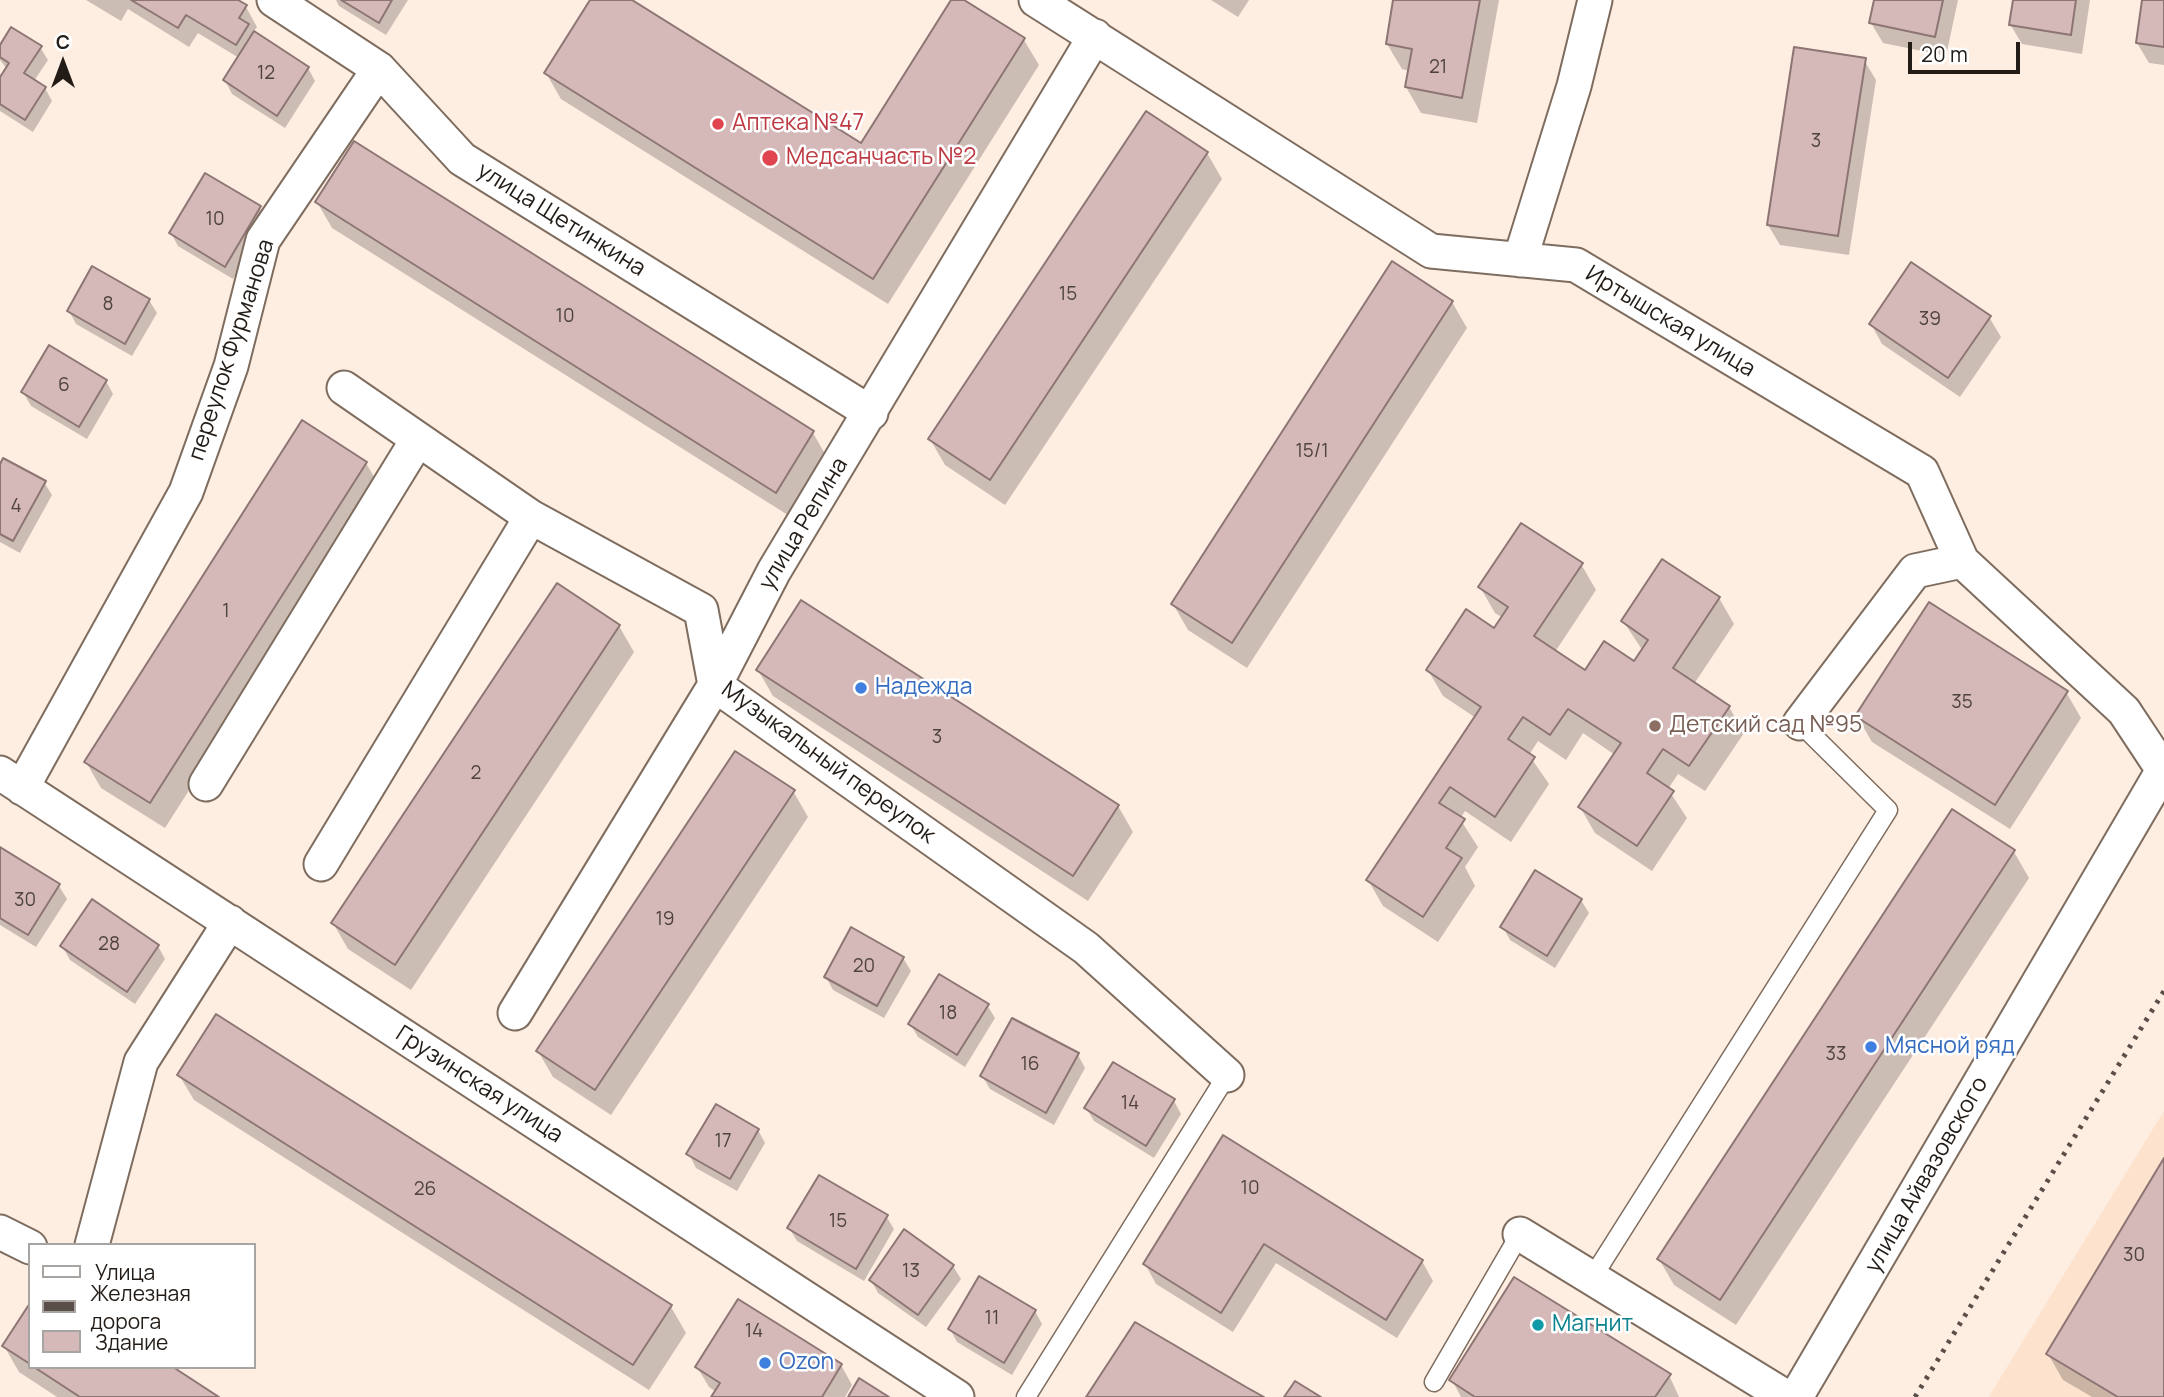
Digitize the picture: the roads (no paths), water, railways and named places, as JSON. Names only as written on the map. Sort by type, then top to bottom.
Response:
[{"type":"street","name":"улица Щетинкина","points":[[274,0],[379,69],[462,159],[871,413]]},
{"type":"street","name":"Иртышская улица","points":[[1036,0],[1431,251],[1576,265],[1922,472],[1962,561],[2124,711],[2163,770]]},
{"type":"street","points":[[1520,260],[1574,86],[1595,0]]},
{"type":"street","name":"улица Репина","points":[[515,1013],[715,685],[774,571],[1095,36]]},
{"type":"street","name":"переулок Фурманова","points":[[11,780],[186,492],[232,366],[263,240],[379,69]]},
{"type":"street","name":"Музыкальный переулок","points":[[344,388],[531,517],[701,610],[715,685],[1086,948],[1227,1074]]},
{"type":"street","points":[[206,784],[418,439]]},
{"type":"street","points":[[321,864],[531,517]]},
{"type":"street","points":[[1800,723],[1915,571],[1962,561]]},
{"type":"street","name":"улица Айвазовского","points":[[1796,1397],[2163,770]]},
{"type":"street","name":"Грузинская улица","points":[[11,780],[957,1397]]},
{"type":"street","points":[[93,1243],[141,1062],[230,922]]},
{"type":"street","points":[[0,1232],[28,1246]]},
{"type":"street","points":[[1520,1234],[1786,1397]]},
{"type":"lane","points":[[1592,1278],[1888,810],[1800,723]]},
{"type":"lane","points":[[1026,1397],[1227,1074]]},
{"type":"lane","points":[[1434,1382],[1520,1234]]},
{"type":"railway","points":[[1915,1397],[2164,991]]},
{"type":"place","name":"Аптека №47","points":[[718,124]]},
{"type":"place","name":"Медсанчасть №2","points":[[770,158]]},
{"type":"place","name":"Надежда","points":[[861,688]]},
{"type":"place","name":"Детский сад №95","points":[[1655,726]]},
{"type":"place","name":"Мясной ряд","points":[[1871,1047]]},
{"type":"place","name":"Магнит","points":[[1538,1325]]},
{"type":"place","name":"Ozon","points":[[765,1363]]}]
